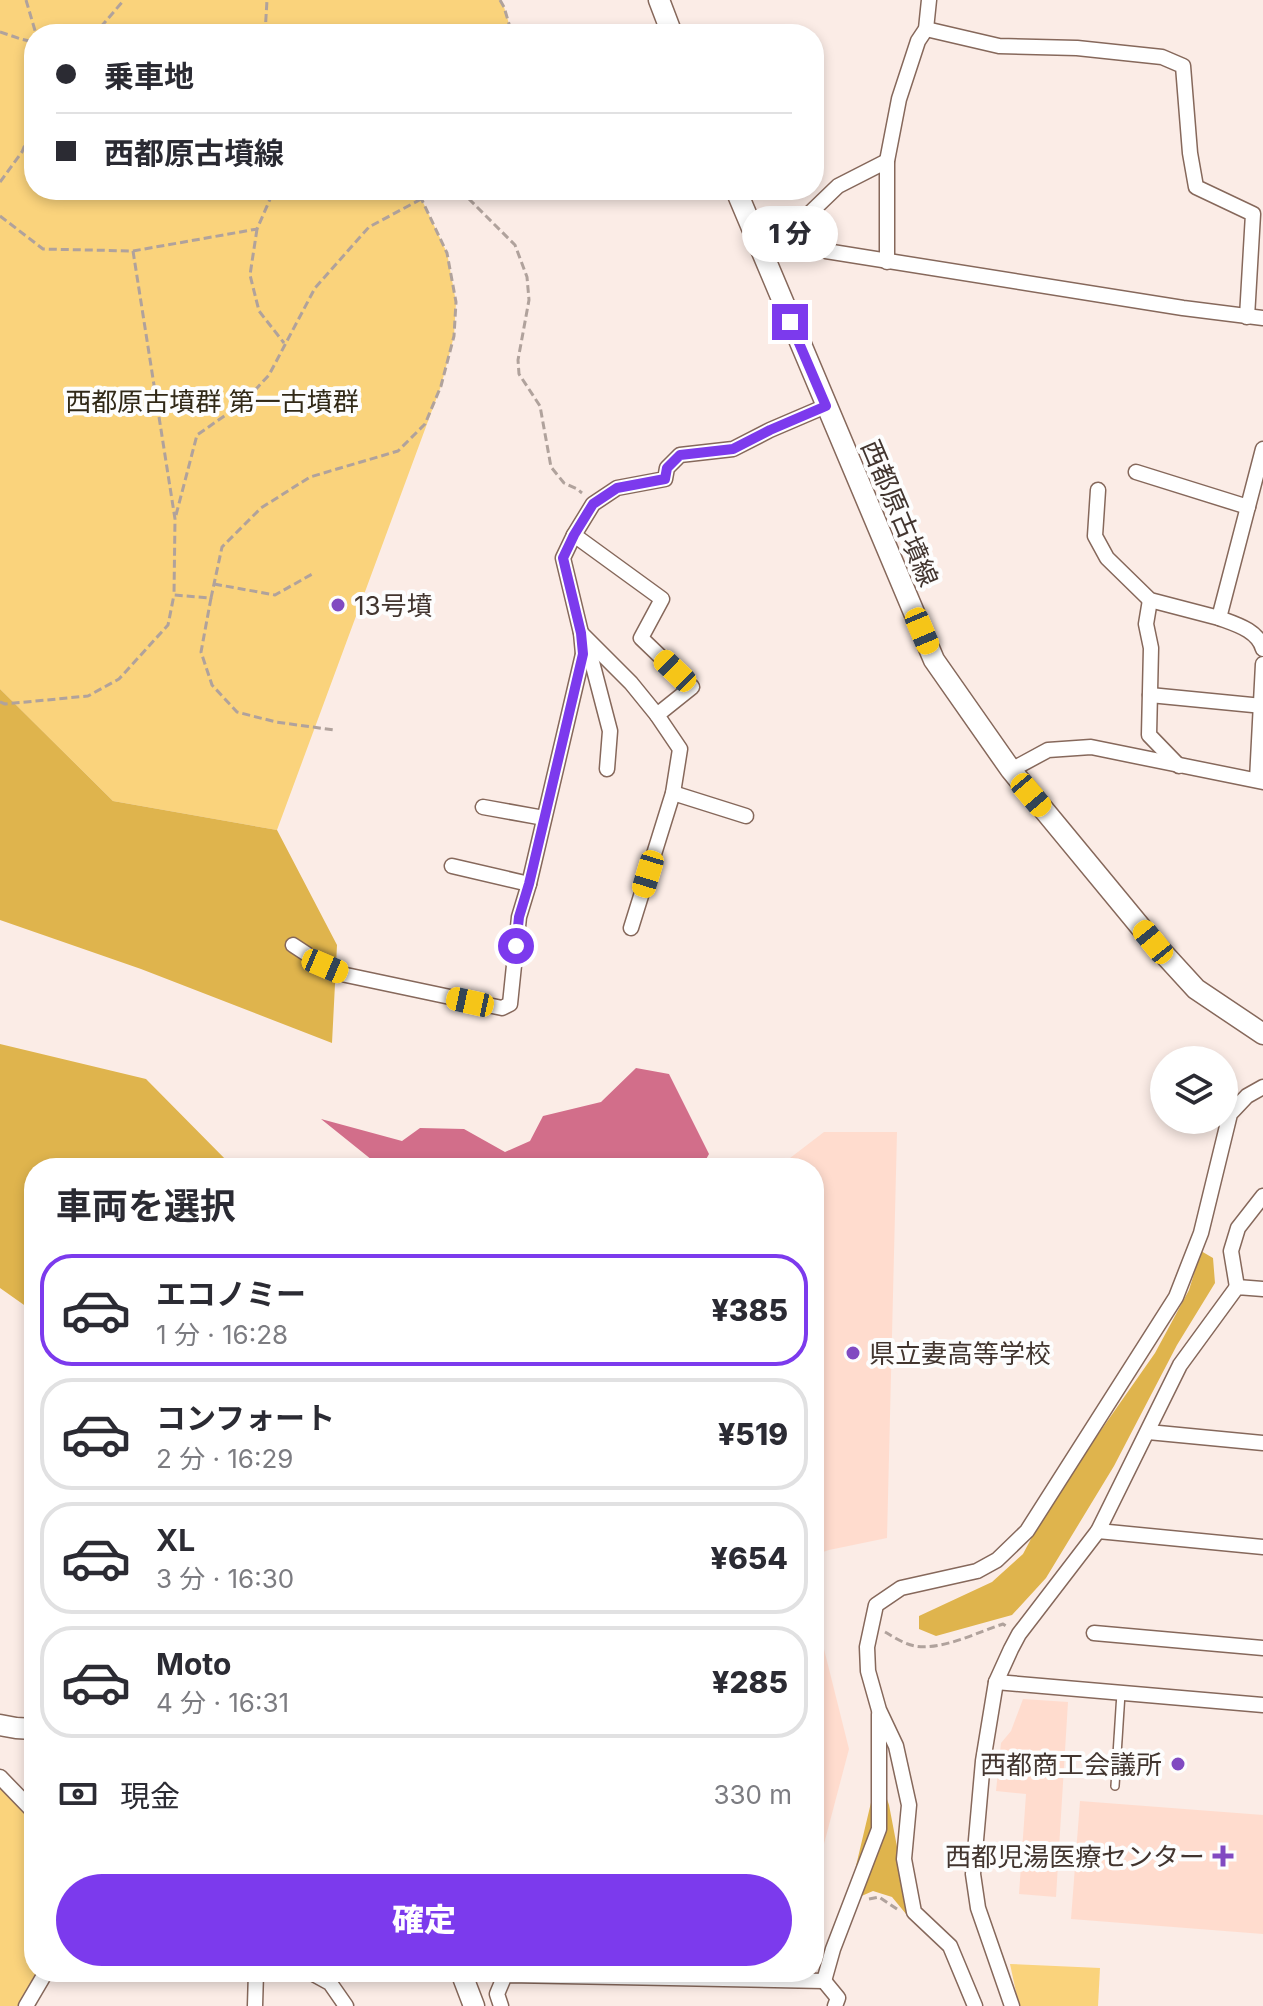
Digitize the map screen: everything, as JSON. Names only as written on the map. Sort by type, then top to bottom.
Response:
[{"type":"main road","points":[[659,0],[668,24]]},
{"type":"main road","name":"西都原古墳線","points":[[740,200],[934,660],[1011,770],[1153,942],[1196,989],[1263,1034]]},
{"type":"main road","points":[[0,1725],[24,1728]]},
{"type":"main road","points":[[465,1982],[474,2006]]},
{"type":"street","points":[[887,262],[887,161],[899,99],[918,41],[926,29],[929,0]]},
{"type":"street","points":[[926,29],[999,46],[1077,48],[1162,57],[1183,66],[1196,187],[1253,214],[1247,317]]},
{"type":"street","points":[[824,199],[838,186],[887,161]]},
{"type":"street","points":[[785,237],[823,200]]},
{"type":"street","points":[[755,238],[785,237],[826,251],[887,262],[1263,318]]},
{"type":"street","points":[[293,945],[325,966],[346,975],[502,1008],[510,1004],[519,917],[583,654],[563,558],[574,535],[593,504],[617,488],[665,479],[667,468],[680,455],[733,449],[826,406]]},
{"type":"street","points":[[1219,618],[1263,449]]},
{"type":"street","points":[[1136,472],[1248,507]]},
{"type":"street","points":[[1098,490],[1095,536],[1107,558],[1150,600],[1219,618],[1245,629],[1261,640],[1263,649]]},
{"type":"street","points":[[574,535],[662,599],[641,638],[692,687],[657,715]]},
{"type":"street","points":[[1150,600],[1146,624],[1151,648],[1149,735],[1179,766]]},
{"type":"street","points":[[581,633],[631,683],[680,749],[673,793],[631,928]]},
{"type":"street","points":[[583,654],[592,662],[610,731],[607,769]]},
{"type":"street","points":[[1011,770],[1048,750],[1091,747],[1260,781],[1263,664]]},
{"type":"street","points":[[1150,695],[1262,706]]},
{"type":"street","points":[[673,793],[746,816]]},
{"type":"street","points":[[483,807],[544,818]]},
{"type":"street","points":[[452,866],[529,884]]},
{"type":"street","points":[[975,2006],[950,1946],[914,1912],[904,1859],[909,1805],[896,1746],[879,1710],[868,1671],[867,1647],[876,1605],[901,1588],[977,1571],[997,1560],[1027,1531],[1176,1297],[1201,1233],[1230,1114],[1247,1096],[1263,1087]]},
{"type":"street","points":[[1012,2006],[978,1908],[973,1874],[983,1761],[996,1682],[1019,1634],[1098,1531],[1180,1365],[1237,1287],[1231,1251],[1238,1228],[1263,1196]]},
{"type":"street","points":[[1237,1287],[1263,1289]]},
{"type":"street","points":[[1148,1432],[1263,1443]]},
{"type":"street","points":[[1098,1531],[1263,1547]]},
{"type":"street","points":[[1094,1633],[1263,1648]]},
{"type":"street","points":[[996,1682],[1263,1705]]},
{"type":"street","points":[[835,2006],[838,1998],[824,1981],[833,1949],[879,1829],[879,1710]]},
{"type":"street","points":[[0,1777],[24,1802]]},
{"type":"street","points":[[26,2006],[40,1982]]},
{"type":"street","points":[[255,2006],[256,1982]]},
{"type":"street","points":[[328,1982],[346,2006]]},
{"type":"street","points":[[501,2006],[497,1994],[502,1982]]},
{"type":"lane","points":[[1115,1786],[1121,1693]]},
{"type":"path","points":[[26,0],[33,24]]},
{"type":"path","points":[[103,24],[124,0]]},
{"type":"path","points":[[266,24],[267,0]]},
{"type":"path","points":[[500,0],[509,24]]},
{"type":"path","points":[[0,32],[24,39]]},
{"type":"path","points":[[0,182],[24,147]]},
{"type":"path","points":[[270,200],[257,229],[250,275],[259,311],[284,344]]},
{"type":"path","points":[[175,519],[197,435],[243,403],[269,375],[315,288],[369,227],[417,200]]},
{"type":"path","points":[[334,730],[276,722],[237,712],[212,685],[201,652],[222,547],[261,508],[310,477],[398,451],[425,424],[441,386],[454,336],[456,302],[447,253],[422,200]]},
{"type":"path","points":[[470,200],[515,245],[527,277],[529,300],[518,360],[519,374],[540,406],[551,467],[564,483],[577,489],[593,504]]},
{"type":"path","points":[[0,216],[43,249],[133,251],[257,229]]},
{"type":"path","points":[[0,702],[88,696],[119,679],[168,625],[174,595],[175,519],[133,251]]},
{"type":"path","points":[[214,584],[275,595],[314,573]]},
{"type":"path","points":[[174,595],[211,598]]},
{"type":"path","points":[[872,1626],[910,1646],[921,1647],[940,1645],[1003,1624],[1019,1634]]},
{"type":"path","points":[[865,1899],[879,1897],[894,1906],[901,1915]]},
{"type":"shaded area","points":[[0,689],[113,801],[277,830],[337,945],[332,1043],[141,969],[0,920]]},
{"type":"shaded area","points":[[0,1044],[146,1079],[224,1158],[24,1158],[24,1305],[0,1288]]},
{"type":"shaded area","points":[[636,1068],[669,1074],[709,1154],[707,1158],[370,1158],[321,1119],[402,1141],[420,1128],[464,1129],[505,1152],[530,1141],[543,1116],[601,1102]]},
{"type":"shaded area","name":"県立妻高等学校","points":[[824,1132],[897,1132],[887,1538],[824,1552],[824,1158],[790,1158]]},
{"type":"shaded area","points":[[1201,1251],[1213,1258],[1215,1283],[1177,1345],[1114,1466],[1046,1578],[1012,1615],[936,1636],[919,1629],[919,1616],[992,1582],[1023,1554],[1050,1503],[1155,1353],[1189,1290]]},
{"type":"shaded area","points":[[824,1649],[849,1749],[824,1844]]},
{"type":"shaded area","points":[[1023,1699],[1068,1702],[1056,1897],[1019,1894],[1026,1794],[996,1791],[1001,1743],[1011,1731]]},
{"type":"shaded area","points":[[878,1773],[889,1805],[911,1920],[892,1897],[873,1891],[857,1898],[846,1908]]},
{"type":"shaded area","points":[[1080,1801],[1263,1815],[1263,1934],[1071,1919]]},
{"type":"green space","name":"西都原古墳群 第一古墳群","points":[[0,0],[500,0],[509,24],[24,24],[24,200],[422,200],[447,253],[456,302],[454,336],[441,386],[277,830],[113,801],[0,689]]},
{"type":"green space","points":[[0,1777],[24,1802],[24,1982],[40,1982],[26,2006],[0,2006]]},
{"type":"green space","points":[[1010,1964],[1100,1968],[1098,2006],[1019,2006]]},
{"type":"place","name":"13号墳","points":[[338,605]]},
{"type":"place","name":"県立妻高等学校","points":[[853,1353]]},
{"type":"place","name":"西都商工会議所","points":[[1178,1764]]},
{"type":"place","name":"西都児湯医療センター","points":[[1223,1856]]},
{"type":"route","points":[[516,946],[519,917],[583,654],[563,558],[593,504],[617,488],[665,479],[667,468],[680,455],[733,449],[826,406],[790,322]]}]
